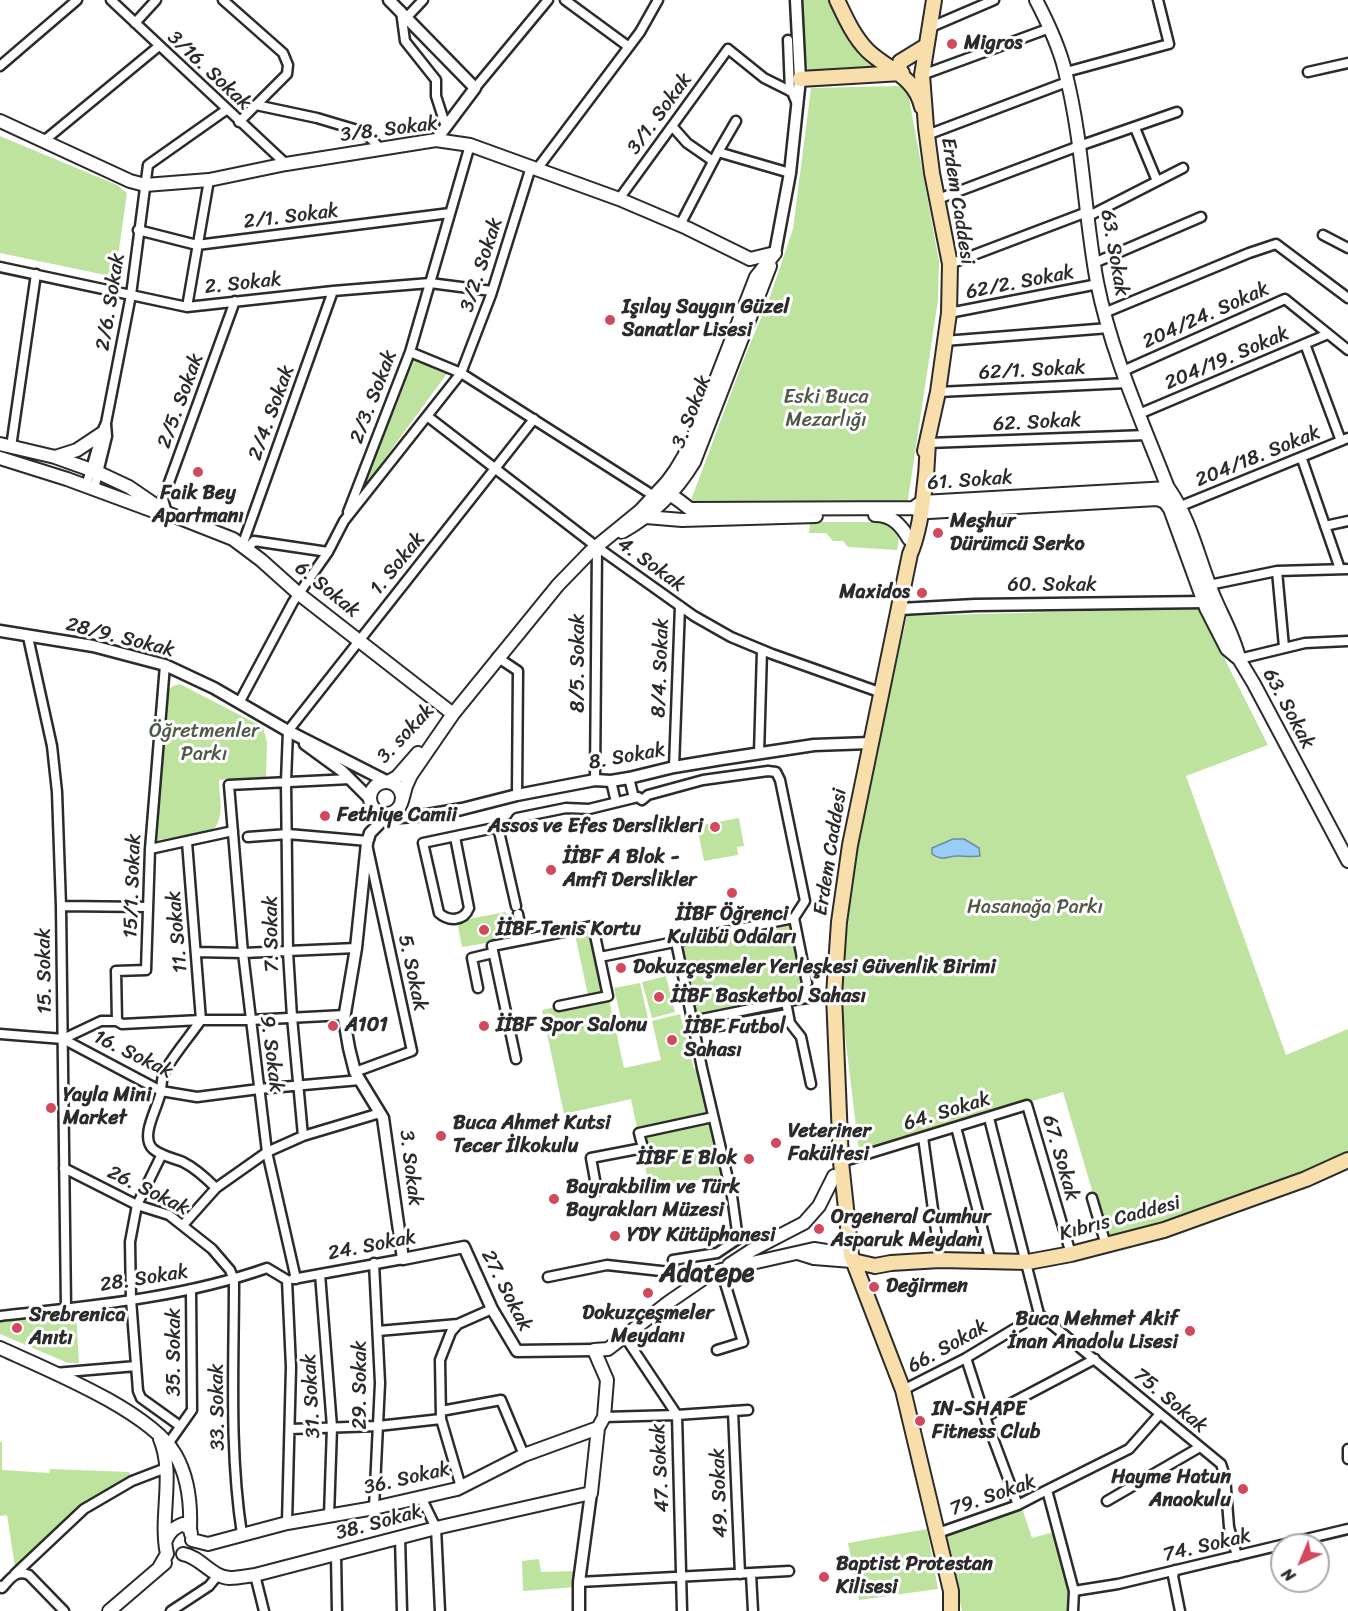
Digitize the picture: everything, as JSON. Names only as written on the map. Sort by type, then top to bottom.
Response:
[{"type":"main road","points":[[837,0],[855,37],[870,53],[899,73],[920,101],[926,131]]},
{"type":"main road","name":"Erdem Caddesi","points":[[850,1257],[841,1162],[834,995],[841,910],[850,846],[870,743],[910,554],[916,540],[922,464],[938,392],[949,313],[950,264],[926,131],[922,75],[934,0]]},
{"type":"main road","name":"63. Sokak","points":[[1036,0],[1050,27],[1066,77],[1079,146],[1094,263],[1104,313],[1125,377],[1175,508]]},
{"type":"main road","points":[[899,73],[900,63],[926,46]]},
{"type":"main road","points":[[800,79],[899,73],[922,75]]},
{"type":"main road","name":"3/8. Sokak","points":[[0,121],[130,181],[145,185],[209,180],[286,164],[436,140],[470,146],[619,199],[680,225],[750,260],[775,253]]},
{"type":"main road","name":"3. Sokak","points":[[597,547],[646,517],[671,494],[694,462],[775,253]]},
{"type":"main road","name":"3. Sokak","points":[[402,801],[411,775],[453,714],[497,657],[558,585],[667,483],[684,456],[756,277],[775,253]]},
{"type":"main road","points":[[55,456],[77,450],[103,428]]},
{"type":"main road","name":"6. Sokak","points":[[6,445],[55,456],[94,471],[129,487],[167,513]]},
{"type":"main road","name":"6. Sokak","points":[[0,458],[90,487],[151,510],[167,513],[232,539],[453,714]]},
{"type":"main road","points":[[1157,499],[1164,496],[1168,489]]},
{"type":"main road","name":"61. Sokak","points":[[918,508],[1168,489]]},
{"type":"main road","points":[[654,496],[662,493],[671,494],[690,509],[918,508]]},
{"type":"main road","points":[[1157,499],[1175,508],[1209,585],[1209,601]]},
{"type":"main road","name":"61. Sokak","points":[[918,508],[1157,499]]},
{"type":"main road","name":"Erdem Caddesi","points":[[910,554],[909,539],[918,508]]},
{"type":"main road","points":[[1175,508],[1209,601]]},
{"type":"main road","points":[[646,517],[682,520],[883,515],[898,523],[909,539]]},
{"type":"main road","name":"63. Sokak","points":[[1209,601],[1235,641],[1239,659],[1342,842],[1348,861]]},
{"type":"main road","name":"3. sokak","points":[[388,782],[397,777],[453,714]]},
{"type":"main road","points":[[382,782],[388,782],[398,786],[403,796],[398,810],[391,814],[378,812],[370,799],[373,788],[382,782]]},
{"type":"main road","name":"Kıbrıs Caddesi","points":[[850,1257],[875,1266],[940,1260],[1028,1262],[1071,1254],[1164,1230],[1227,1209],[1306,1179],[1348,1160]]},
{"type":"main road","name":"Erdem Caddesi","points":[[841,1162],[834,1176],[840,1233],[903,1390],[951,1591],[951,1611]]},
{"type":"main road","points":[[591,1493],[607,1380],[594,1350],[608,1349],[707,1276],[804,1223],[819,1206],[834,1176]]},
{"type":"main road","points":[[721,1270],[797,1253],[814,1258],[850,1257]]},
{"type":"main road","points":[[0,1348],[109,1401],[155,1430],[176,1454],[186,1481],[191,1514],[191,1534],[187,1551],[176,1554],[160,1566],[109,1611]]},
{"type":"main road","name":"36. Sokak","points":[[191,1534],[208,1544],[287,1523],[374,1508],[461,1487],[524,1455],[601,1423]]},
{"type":"main road","points":[[155,1430],[164,1450],[166,1468],[166,1540],[176,1554]]},
{"type":"main road","name":"38. Sokak","points":[[218,1575],[229,1578],[255,1575],[436,1528],[591,1493]]},
{"type":"main road","points":[[166,1540],[169,1533],[183,1524],[191,1534]]},
{"type":"main road","points":[[176,1554],[191,1555],[218,1575]]},
{"type":"street","points":[[0,66],[77,0]]},
{"type":"street","name":"3/16. Sokak","points":[[111,0],[286,164]]},
{"type":"street","points":[[135,23],[156,0]]},
{"type":"street","points":[[223,0],[283,53],[288,65],[287,74],[239,122]]},
{"type":"street","points":[[389,0],[475,88]]},
{"type":"street","points":[[404,14],[423,0]]},
{"type":"street","points":[[436,140],[475,88],[548,0]]},
{"type":"street","points":[[565,0],[629,47]]},
{"type":"street","name":"3. Sokak","points":[[775,253],[790,172],[800,79],[796,0]]},
{"type":"street","points":[[931,27],[994,0]]},
{"type":"street","points":[[926,131],[1066,77],[1169,44],[1158,0]]},
{"type":"street","name":"3/2. Sokak","points":[[461,373],[534,168],[629,47],[656,3]]},
{"type":"street","points":[[404,14],[405,40],[436,80],[436,96],[446,127]]},
{"type":"street","points":[[922,75],[1050,27]]},
{"type":"street","points":[[788,40],[790,91],[797,105]]},
{"type":"street","points":[[45,141],[159,46]]},
{"type":"street","name":"3/1. Sokak","points":[[619,199],[728,49],[764,78],[790,91]]},
{"type":"street","points":[[1308,72],[1348,63]]},
{"type":"street","points":[[256,105],[317,118],[364,132],[381,149]]},
{"type":"street","name":"2/6. Sokak","points":[[90,487],[130,295],[148,165],[226,110]]},
{"type":"street","points":[[938,199],[1177,112]]},
{"type":"street","points":[[680,225],[736,121]]},
{"type":"street","points":[[672,126],[687,143],[713,161]]},
{"type":"street","points":[[1135,128],[1157,181]]},
{"type":"street","name":"2/3. Sokak","points":[[239,703],[299,594],[328,552],[344,521],[410,351],[470,146]]},
{"type":"street","points":[[718,152],[790,172]]},
{"type":"street","points":[[950,264],[1087,215],[1183,168]]},
{"type":"street","points":[[187,307],[209,180]]},
{"type":"street","name":"2/1. Sokak","points":[[138,230],[197,245],[450,213]]},
{"type":"street","points":[[1094,263],[1201,217]]},
{"type":"street","points":[[1323,235],[1348,248]]},
{"type":"street","points":[[1104,313],[1276,244],[1348,298]]},
{"type":"street","name":"2. Sokak","points":[[0,267],[187,307],[430,283],[492,291]]},
{"type":"street","points":[[6,445],[36,274]]},
{"type":"street","name":"62/2. Sokak","points":[[949,313],[1098,285]]},
{"type":"street","name":"2/4. Sokak","points":[[244,548],[333,291]]},
{"type":"street","name":"204/24. Sokak","points":[[1125,377],[1285,299],[1328,334]]},
{"type":"street","name":"2/5. Sokak","points":[[167,513],[163,498],[235,301]]},
{"type":"street","points":[[944,341],[1109,328]]},
{"type":"street","points":[[1328,334],[1348,350]]},
{"type":"street","name":"204/19. Sokak","points":[[1139,414],[1328,334]]},
{"type":"street","points":[[1305,344],[1344,440]]},
{"type":"street","points":[[410,351],[461,373],[654,496]]},
{"type":"street","name":"2/3. Sokak","points":[[344,521],[461,373]]},
{"type":"street","name":"62/1. Sokak","points":[[938,392],[1125,377]]},
{"type":"street","name":"4. Sokak","points":[[427,416],[597,547],[680,606],[723,633],[762,650],[882,693]]},
{"type":"street","name":"1. Sokak","points":[[288,731],[534,419]]},
{"type":"street","name":"62. Sokak","points":[[928,443],[1147,435]]},
{"type":"street","name":"204/18. Sokak","points":[[1175,508],[1302,459],[1344,440]]},
{"type":"street","points":[[1209,585],[1277,571],[1344,569],[1325,526],[1302,459]]},
{"type":"street","points":[[1325,526],[1348,521]]},
{"type":"street","points":[[244,548],[254,541],[328,552]]},
{"type":"street","name":"8/5. Sokak","points":[[595,780],[597,547]]},
{"type":"street","points":[[1277,571],[1284,647]]},
{"type":"street","name":"60. Sokak","points":[[900,609],[975,605],[1209,601]]},
{"type":"street","name":"8/4. Sokak","points":[[674,767],[680,606]]},
{"type":"street","name":"28/9. Sokak","points":[[0,631],[93,646],[165,665],[388,782]]},
{"type":"street","name":"15. Sokak","points":[[28,636],[52,746],[58,813],[66,1308]]},
{"type":"street","points":[[1239,659],[1305,643],[1346,641],[1348,651]]},
{"type":"street","points":[[759,754],[762,650]]},
{"type":"street","points":[[497,657],[518,671],[517,795]]},
{"type":"street","name":"15/1. Sokak","points":[[117,1020],[116,971],[146,970],[150,849],[165,665]]},
{"type":"street","name":"28/9. Sokak","points":[[288,731],[350,779],[370,799]]},
{"type":"street","name":"7. Sokak","points":[[288,731],[286,781],[288,952],[303,1136]]},
{"type":"street","name":"8. Sokak","points":[[391,814],[401,817],[462,809],[517,795],[595,780],[611,781],[629,778],[674,767],[814,746],[870,743]]},
{"type":"street","points":[[455,837],[469,908],[467,913],[452,920],[445,919],[439,914],[423,843],[513,824],[517,818],[566,808],[589,809],[636,798],[645,799],[648,795],[703,780],[768,771],[776,772],[780,780],[805,902],[794,918],[600,957]]},
{"type":"street","points":[[629,778],[636,798]]},
{"type":"street","name":"9. Sokak","points":[[287,1523],[291,1279],[267,1152],[250,1020],[229,785],[350,779]]},
{"type":"street","points":[[611,781],[616,802]]},
{"type":"street","points":[[402,801],[411,811],[420,815]]},
{"type":"street","points":[[248,837],[288,834],[367,842],[370,833],[391,814]]},
{"type":"street","points":[[498,827],[523,940]]},
{"type":"street","points":[[150,849],[233,831]]},
{"type":"street","name":"11. Sokak","points":[[187,842],[201,1020]]},
{"type":"street","name":"3. Sokak","points":[[367,842],[356,948],[345,1015],[349,1048],[358,1076],[383,1118],[403,1259]]},
{"type":"street","name":"5. Sokak","points":[[358,1076],[412,1051],[367,842]]},
{"type":"street","points":[[61,906],[148,907]]},
{"type":"street","points":[[794,918],[807,983],[800,999]]},
{"type":"street","points":[[516,1059],[492,946],[593,926],[608,996],[559,1006]]},
{"type":"street","points":[[673,1260],[717,1253],[738,1239],[732,1196],[676,942]]},
{"type":"street","points":[[196,952],[288,952],[356,948]]},
{"type":"street","points":[[478,987],[472,958],[493,953]]},
{"type":"street","points":[[692,1021],[800,999],[834,995]]},
{"type":"street","points":[[786,1002],[790,1023],[801,1038],[811,1084]]},
{"type":"street","points":[[707,1028],[788,1014]]},
{"type":"street","points":[[63,1039],[101,1021],[117,1020],[122,1024],[345,1015]]},
{"type":"street","points":[[201,1020],[160,1081],[161,1091],[148,1138],[154,1150],[185,1163],[216,1188]]},
{"type":"street","name":"16. Sokak","points":[[0,1034],[63,1039],[161,1091],[197,1097],[298,1086],[358,1076]]},
{"type":"street","name":"64. Sokak","points":[[841,1162],[1027,1105]]},
{"type":"street","name":"67. Sokak","points":[[1027,1105],[1071,1254]]},
{"type":"street","points":[[183,1225],[216,1188],[267,1152],[303,1136],[380,1113]]},
{"type":"street","points":[[597,1191],[591,1158],[643,1148],[639,1133],[713,1117]]},
{"type":"street","points":[[989,1118],[1028,1262],[1039,1314]]},
{"type":"street","points":[[956,1127],[990,1262]]},
{"type":"street","points":[[923,1137],[940,1260]]},
{"type":"street","points":[[162,1154],[137,1205],[130,1242],[131,1299],[138,1390],[141,1398],[180,1426]]},
{"type":"street","name":"26. Sokak","points":[[64,1168],[137,1205],[169,1215],[219,1257],[230,1270],[234,1280]]},
{"type":"street","points":[[1092,1198],[1106,1245]]},
{"type":"street","name":"24. Sokak","points":[[291,1279],[464,1247]]},
{"type":"street","name":"27. Sokak","points":[[464,1247],[492,1309],[517,1351],[594,1350]]},
{"type":"street","name":"29. Sokak","points":[[374,1263],[380,1383],[374,1508]]},
{"type":"street","points":[[548,1277],[607,1265],[707,1276]]},
{"type":"street","name":"28. Sokak","points":[[0,1316],[191,1289],[234,1280],[267,1268],[291,1279]]},
{"type":"street","points":[[717,1350],[743,1342],[721,1270]]},
{"type":"street","name":"31. Sokak","points":[[320,1274],[332,1427],[329,1516]]},
{"type":"street","name":"33. Sokak","points":[[234,1280],[237,1500],[242,1534]]},
{"type":"street","name":"35. Sokak","points":[[168,1444],[192,1410],[191,1289]]},
{"type":"street","points":[[378,1331],[458,1324],[492,1309]]},
{"type":"street","name":"66. Sokak","points":[[903,1390],[966,1359],[1039,1314]]},
{"type":"street","name":"75. Sokak","points":[[1039,1314],[1221,1464],[1229,1527],[1237,1556]]},
{"type":"street","points":[[458,1324],[451,1332],[440,1360],[441,1415],[461,1487]]},
{"type":"street","name":"47. Sokak","points":[[626,1337],[676,1415],[682,1611]]},
{"type":"street","points":[[966,1359],[1018,1505]]},
{"type":"street","points":[[985,1417],[1095,1359]]},
{"type":"street","points":[[54,1373],[136,1366]]},
{"type":"street","points":[[290,1429],[378,1426],[441,1415],[501,1400],[524,1455]]},
{"type":"street","points":[[601,1423],[748,1410]]},
{"type":"street","name":"49. Sokak","points":[[733,1411],[740,1574]]},
{"type":"street","points":[[1047,1490],[1130,1449],[1160,1414]]},
{"type":"street","points":[[1107,1501],[1200,1447]]},
{"type":"street","points":[[1348,1449],[1348,1459]]},
{"type":"street","points":[[1,1588],[84,1509],[132,1481],[166,1468]]},
{"type":"street","name":"79. Sokak","points":[[938,1533],[1018,1505],[1047,1490],[1074,1591],[1073,1611]]},
{"type":"street","points":[[579,1611],[579,1582],[591,1493]]},
{"type":"street","points":[[420,1497],[436,1528],[440,1611]]},
{"type":"street","name":"74. Sokak","points":[[1074,1591],[1118,1584],[1348,1529]]},
{"type":"street","points":[[400,1538],[402,1611]]},
{"type":"street","points":[[336,1555],[337,1611]]},
{"type":"street","points":[[1175,1570],[1173,1576],[1180,1611]]},
{"type":"street","points":[[579,1582],[789,1571]]},
{"type":"street","points":[[15,1574],[29,1575],[64,1611]]},
{"type":"street","points":[[751,1574],[753,1611]]},
{"type":"street","points":[[171,1611],[208,1586],[218,1575]]},
{"type":"street","points":[[255,1575],[264,1611]]},
{"type":"green space","points":[[802,0],[832,0],[840,27],[876,70],[808,76]]},
{"type":"green space","name":"Eski Buca Mezarlığı","points":[[900,86],[908,93],[939,261],[938,300],[907,506],[699,503],[691,500],[743,361],[771,294],[793,229],[811,88]]},
{"type":"green space","points":[[0,136],[117,185],[127,193],[115,277],[0,253]]},
{"type":"green space","points":[[415,358],[448,372],[364,487]]},
{"type":"green space","points":[[810,522],[880,522],[893,528],[898,535],[897,550],[848,547],[843,541],[833,541],[826,533],[809,533]]},
{"type":"green space","name":"Hasanağa Parkı","points":[[1199,608],[1268,745],[1186,776],[1286,1055],[1348,1029],[1348,1155],[1318,1168],[1107,1241],[1063,1092],[859,1152],[840,993],[845,921],[855,847],[907,616]]},
{"type":"green space","name":"Öğretmenler Parkı","points":[[180,684],[263,727],[267,743],[266,777],[219,780],[220,815],[216,827],[211,832],[157,840],[168,690]]},
{"type":"green space","points":[[739,818],[744,846],[737,847],[738,855],[704,861],[697,826]]},
{"type":"green space","name":"İİBF Tenis Kortu","points":[[506,912],[511,939],[462,947],[457,921]]},
{"type":"green space","points":[[794,918],[807,983],[800,999],[692,1021],[676,942]]},
{"type":"green space","points":[[593,926],[624,1068],[661,1060],[652,1021],[680,1014],[694,1069],[702,1068],[727,1174],[650,1190],[631,1099],[564,1114],[542,1010],[589,1000],[574,930]]},
{"type":"green space","name":"İİBF Basketbol Sahası","points":[[666,976],[675,1012],[652,1018],[642,982]]},
{"type":"green space","points":[[640,983],[648,1018],[622,1024],[614,988]]},
{"type":"green space","points":[[76,1314],[79,1363],[68,1363],[0,1334],[0,1319]]},
{"type":"green space","points":[[0,1442],[2,1442],[2,1470],[49,1473],[50,1469],[129,1472],[131,1477],[83,1503],[15,1567],[7,1515],[0,1516]]},
{"type":"green space","points":[[1022,1508],[1032,1538],[1058,1531],[1070,1586],[1069,1611],[962,1611],[945,1534]]},
{"type":"green space","points":[[927,1529],[938,1589],[859,1600],[848,1543]]},
{"type":"green space","points":[[539,1559],[541,1572],[574,1571],[576,1587],[523,1591],[522,1561]]},
{"type":"water","points":[[953,839],[964,839],[979,848],[980,856],[942,858],[932,854],[932,848]]},
{"type":"place","name":"Migros","points":[[952,44]]},
{"type":"place","name":"Işılay Saygın Güzel Sanatlar Lisesi","points":[[610,320]]},
{"type":"place","name":"Faik Bey Apartmanı","points":[[198,472]]},
{"type":"place","name":"Meşhur Dürümcü Serko","points":[[938,533]]},
{"type":"place","name":"Maxidos","points":[[922,593]]},
{"type":"place","name":"Fethiye Camii","points":[[325,816]]},
{"type":"place","name":"Assos ve Efes Derslikleri","points":[[715,827]]},
{"type":"place","name":"İİBF A Blok - Amfi Derslikler","points":[[551,870]]},
{"type":"place","name":"İİBF Öğrenci Kulübü Odaları","points":[[732,893]]},
{"type":"place","name":"İİBF Tenis Kortu","points":[[484,930]]},
{"type":"place","name":"Dokuzçeşmeler Yerleşkesi Güvenlik Birimi","points":[[621,968]]},
{"type":"place","name":"İİBF Basketbol Sahası","points":[[659,997]]},
{"type":"place","name":"A101","points":[[333,1026]]},
{"type":"place","name":"İİBF Spor Salonu","points":[[484,1026]]},
{"type":"place","name":"İİBF Futbol Sahası","points":[[672,1040]]},
{"type":"place","name":"Yayla Mini Market","points":[[51,1108]]},
{"type":"place","name":"Buca Ahmet Kutsi Tecer İlkokulu","points":[[441,1136]]},
{"type":"place","name":"Veteriner Fakültesi","points":[[776,1143]]},
{"type":"place","name":"İİBF E Blok","points":[[749,1159]]},
{"type":"place","name":"Bayrakbilim ve Türk Bayrakları Müzesi","points":[[554,1199]]},
{"type":"place","name":"Orgeneral Cumhur Asparuk Meydanı","points":[[819,1229]]},
{"type":"place","name":"YDY Kütüphanesi","points":[[615,1236]]},
{"type":"place","name":"Değirmen","points":[[874,1287]]},
{"type":"place","name":"Dokuzçeşmeler Meydanı","points":[[648,1293]]},
{"type":"place","name":"Srebrenica Anıtı","points":[[17,1328]]},
{"type":"place","name":"Buca Mehmet Akif İnan Anadolu Lisesi","points":[[1190,1331]]},
{"type":"place","name":"IN-SHAPE Fitness Club","points":[[920,1421]]},
{"type":"place","name":"Hayme Hatun Anaokulu","points":[[1243,1489]]},
{"type":"place","name":"Baptist Protestan Kilisesi","points":[[824,1577]]},
{"type":"district","name":"Adatepe","points":[[707,1274]]}]
